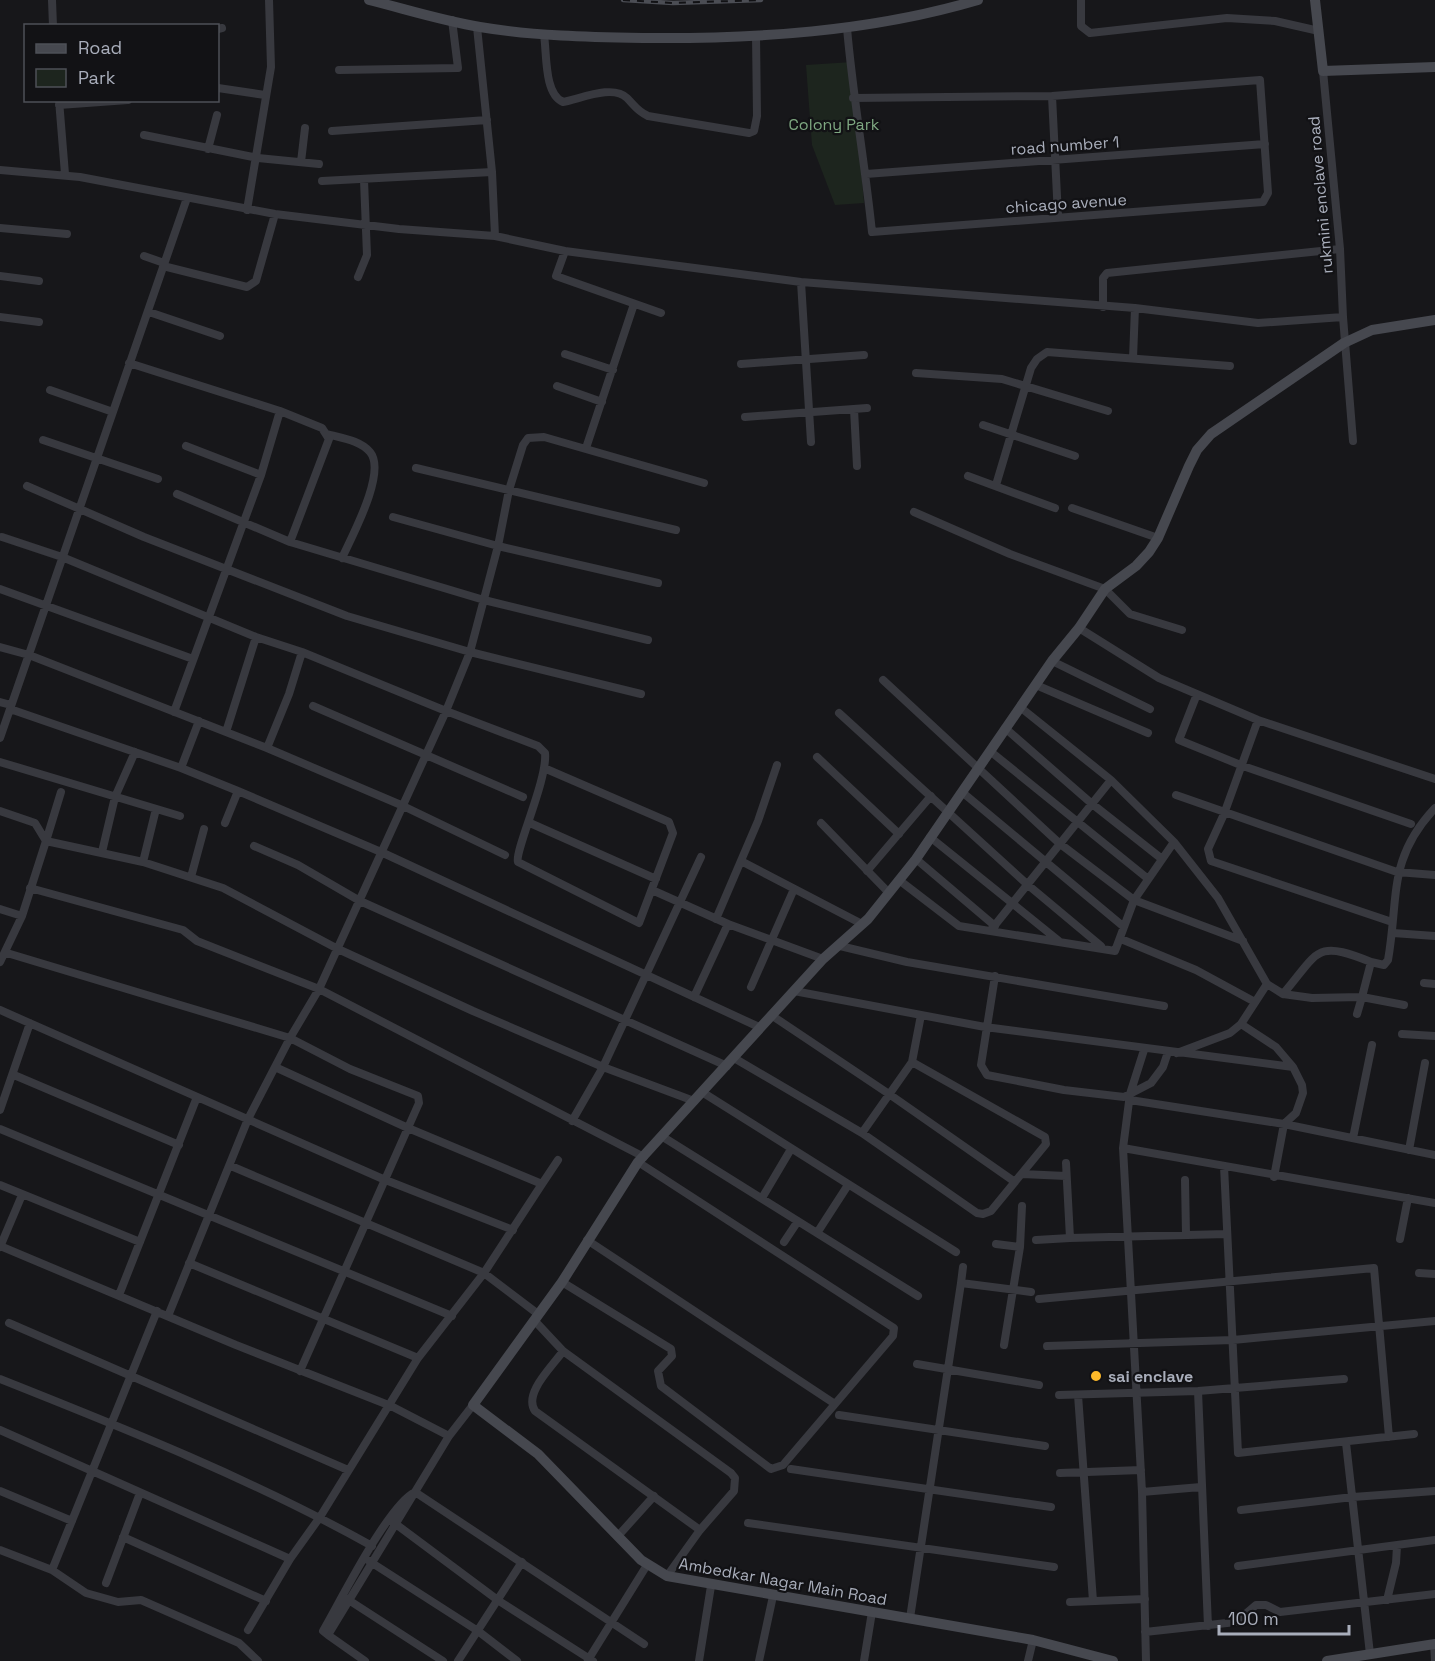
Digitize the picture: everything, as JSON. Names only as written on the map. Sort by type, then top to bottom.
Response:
[{"type":"street","points":[[52,0],[53,24]]},
{"type":"street","points":[[247,210],[258,158],[272,53],[269,0]]},
{"type":"street","points":[[369,0],[477,27],[544,35],[674,38],[847,28],[978,0]]},
{"type":"street","points":[[1081,0],[1081,26],[1090,33],[1227,18],[1275,21],[1319,31]]},
{"type":"street","points":[[1315,0],[1323,71],[1435,67]]},
{"type":"street","points":[[339,70],[458,68],[452,20]]},
{"type":"street","points":[[477,27],[492,172],[495,236]]},
{"type":"street","points":[[847,28],[853,98],[866,174]]},
{"type":"street","points":[[544,35],[552,91],[559,101],[614,93],[626,97],[638,111],[648,116],[748,133],[754,131],[757,116],[756,35]]},
{"type":"street","name":"rukmini enclave road","points":[[1323,71],[1340,249],[1344,344],[1353,441]]},
{"type":"street","points":[[853,98],[1052,96],[1260,80],[1265,144]]},
{"type":"street","points":[[219,88],[265,95]]},
{"type":"street","points":[[1052,96],[1058,216]]},
{"type":"street","points":[[65,174],[59,103],[92,102]]},
{"type":"street","points":[[208,149],[217,115]]},
{"type":"street","points":[[332,131],[487,120]]},
{"type":"street","points":[[300,162],[305,128]]},
{"type":"street","points":[[144,135],[258,158],[319,164]]},
{"type":"street","name":"road number 1","points":[[866,174],[1265,144]]},
{"type":"street","name":"chicago avenue","points":[[866,174],[872,232],[1263,202],[1268,193],[1265,144]]},
{"type":"street","points":[[0,170],[65,174],[275,214],[364,225],[495,236],[565,251],[801,282],[1135,308],[1258,323],[1343,317]]},
{"type":"street","points":[[321,181],[492,172]]},
{"type":"street","points":[[358,277],[367,255],[364,180]]},
{"type":"street","points":[[0,738],[187,198]]},
{"type":"street","points":[[144,256],[164,265],[248,287],[256,281],[275,214]]},
{"type":"street","points":[[0,228],[68,234]]},
{"type":"street","points":[[1103,307],[1103,278],[1107,273],[1340,249]]},
{"type":"street","points":[[565,251],[556,276],[661,313]]},
{"type":"street","points":[[0,276],[39,281]]},
{"type":"street","points":[[801,282],[811,442]]},
{"type":"street","points":[[586,448],[634,304]]},
{"type":"street","points":[[1133,358],[1135,308]]},
{"type":"street","points":[[149,312],[220,336]]},
{"type":"street","points":[[0,317],[39,322]]},
{"type":"street","points":[[365,1661],[323,1631],[346,1598],[409,1495],[415,1492],[450,1436],[562,1282],[587,1240],[641,1160],[731,1062],[759,1027],[823,959],[862,924],[889,893],[916,859],[1005,728],[1105,589],[1137,566],[1158,538],[1197,450],[1211,434],[1344,344],[1372,330],[1435,320]]},
{"type":"street","points":[[996,485],[1031,368],[1037,359],[1047,352],[1230,366]]},
{"type":"street","points":[[565,354],[613,370]]},
{"type":"street","points":[[741,364],[864,355]]},
{"type":"street","points":[[129,363],[280,411],[322,428],[327,434],[329,445],[290,542]]},
{"type":"street","points":[[916,373],[981,377],[1026,385],[1108,411]]},
{"type":"street","points":[[557,386],[602,402]]},
{"type":"street","points":[[50,390],[113,412]]},
{"type":"street","points":[[745,417],[867,408]]},
{"type":"street","points":[[854,409],[857,466]]},
{"type":"street","points":[[174,712],[261,475],[280,411]]},
{"type":"street","points":[[983,424],[1075,456]]},
{"type":"street","points":[[327,434],[365,447],[373,456],[376,467],[374,481],[342,558]]},
{"type":"street","points":[[168,1316],[231,1166],[248,1119],[290,1038],[319,989],[446,711],[470,652],[498,546],[509,490],[523,445],[528,438],[544,437],[704,483]]},
{"type":"street","points":[[43,440],[158,479]]},
{"type":"street","points":[[186,446],[261,475]]},
{"type":"street","points":[[416,468],[676,530]]},
{"type":"street","points":[[969,476],[1055,508]]},
{"type":"street","points":[[27,486],[80,507],[144,537],[347,616],[470,652],[641,694]]},
{"type":"street","points":[[177,495],[290,542],[484,600],[648,640]]},
{"type":"street","points":[[1072,508],[1158,538]]},
{"type":"street","points":[[914,512],[1010,554],[1105,589],[1130,614],[1182,630]]},
{"type":"street","points":[[393,517],[498,546],[658,584]]},
{"type":"street","points":[[2,537],[62,557],[256,637],[302,652],[538,746],[544,753],[544,768],[530,823],[516,854],[520,864],[636,923],[643,919],[673,833],[669,822],[544,768]]},
{"type":"street","points":[[0,589],[194,659]]},
{"type":"street","points":[[1079,628],[1159,678],[1258,720],[1435,779]]},
{"type":"street","points":[[225,732],[256,637]]},
{"type":"street","points":[[0,647],[267,748],[401,806],[506,855]]},
{"type":"street","points":[[267,748],[289,694],[302,652]]},
{"type":"street","points":[[1052,661],[1150,709]]},
{"type":"street","points":[[883,680],[1059,843],[1134,900],[1243,941]]},
{"type":"street","points":[[1036,685],[1148,733]]},
{"type":"street","points":[[1197,694],[1179,740],[1243,766],[1411,824]]},
{"type":"street","points":[[0,702],[238,790],[381,852],[759,1027]]},
{"type":"street","points":[[313,706],[523,797]]},
{"type":"street","points":[[1020,707],[1111,780],[1174,842],[1218,898],[1267,984],[1283,994],[1327,999],[1362,997],[1404,1005]]},
{"type":"street","points":[[839,713],[1028,885],[1102,947]]},
{"type":"street","points":[[1258,720],[1243,766],[1208,849],[1211,861],[1392,922]]},
{"type":"street","points":[[181,768],[199,721]]},
{"type":"street","points":[[1005,728],[1091,803],[1162,859]]},
{"type":"street","points":[[990,751],[1147,878]]},
{"type":"street","points":[[102,852],[115,797],[135,752]]},
{"type":"street","points":[[817,757],[899,834]]},
{"type":"street","points":[[0,762],[180,816]]},
{"type":"street","points":[[716,919],[741,861],[777,765]]},
{"type":"street","points":[[993,928],[1111,780]]},
{"type":"street","points":[[225,823],[238,790]]},
{"type":"street","points":[[0,962],[7,953],[22,916],[61,792]]},
{"type":"street","points":[[962,792],[1044,863],[1124,927]]},
{"type":"street","points":[[1176,795],[1224,814],[1397,872],[1435,875]]},
{"type":"street","points":[[867,871],[931,796]]},
{"type":"street","points":[[143,862],[156,809]]},
{"type":"street","points":[[0,810],[35,823],[46,841],[143,862],[224,888],[338,949],[603,1067],[698,1096],[791,1149],[956,1252]]},
{"type":"street","points":[[1283,994],[1314,958],[1327,950],[1345,952],[1371,962],[1387,964],[1393,933],[1397,872],[1407,847],[1434,812]]},
{"type":"street","points":[[530,823],[656,879]]},
{"type":"street","points":[[821,823],[889,893]]},
{"type":"street","points":[[191,878],[204,829]]},
{"type":"street","points":[[930,837],[1061,942]]},
{"type":"street","points":[[899,880],[953,924],[993,928],[1115,951],[1134,900],[1174,842]]},
{"type":"street","points":[[254,846],[298,865],[360,901],[624,1021],[731,1062],[862,1133],[977,1213],[983,1214],[991,1211],[1045,1147],[1045,1137],[912,1062]]},
{"type":"street","points":[[572,1121],[603,1067],[701,857]]},
{"type":"street","points":[[916,859],[993,928]]},
{"type":"street","points":[[741,861],[862,924]]},
{"type":"street","points":[[30,888],[183,930],[197,941],[319,989],[572,1121],[641,1160],[894,1328],[893,1336],[783,1465],[771,1469],[661,1386],[658,1371],[672,1356],[671,1348],[562,1282]]},
{"type":"street","points":[[751,987],[794,889]]},
{"type":"street","points":[[652,890],[728,924],[823,959]]},
{"type":"street","points":[[0,909],[22,916]]},
{"type":"street","points":[[694,997],[728,924]]},
{"type":"street","points":[[1393,933],[1435,936]]},
{"type":"street","points":[[1121,939],[1196,970],[1255,1002]]},
{"type":"street","points":[[840,946],[907,962],[1164,1006]]},
{"type":"street","points":[[7,953],[290,1038],[350,1069],[416,1095],[419,1103],[383,1179],[300,1371]]},
{"type":"street","points":[[1357,1014],[1371,962]]},
{"type":"street","points":[[995,976],[985,1027],[981,1065],[987,1075],[1284,1124],[1435,1155]]},
{"type":"street","points":[[1424,983],[1435,984]]},
{"type":"street","points":[[1130,1097],[1151,1083],[1172,1053],[1230,1033],[1241,1024],[1267,984]]},
{"type":"street","points":[[794,991],[985,1027],[1144,1050],[1293,1067]]},
{"type":"street","points":[[0,1010],[383,1179],[513,1230]]},
{"type":"street","points":[[771,1015],[1015,1182]]},
{"type":"street","points":[[862,1133],[912,1062],[921,1015]]},
{"type":"street","points":[[0,1110],[14,1075],[30,1023]]},
{"type":"street","points":[[1241,1024],[1276,1047],[1293,1067],[1302,1085],[1303,1093],[1296,1113],[1284,1124],[1274,1177]]},
{"type":"street","points":[[1402,1034],[1435,1036]]},
{"type":"street","points":[[1353,1138],[1372,1045]]},
{"type":"street","points":[[1144,1050],[1130,1097],[1122,1149],[1142,1492],[1146,1661]]},
{"type":"street","points":[[1409,1150],[1425,1063]]},
{"type":"street","points":[[275,1067],[408,1128],[542,1184]]},
{"type":"street","points":[[14,1075],[179,1145]]},
{"type":"street","points":[[119,1295],[197,1097]]},
{"type":"street","points":[[0,1129],[452,1316]]},
{"type":"street","points":[[663,1137],[918,1296]]},
{"type":"street","points":[[762,1198],[791,1149]]},
{"type":"street","points":[[1122,1149],[1435,1203]]},
{"type":"street","points":[[248,1630],[290,1559],[320,1517],[391,1406],[418,1358],[484,1273],[558,1160]]},
{"type":"street","points":[[1066,1163],[1070,1238]]},
{"type":"street","points":[[231,1166],[484,1273],[536,1317],[563,1351],[735,1478],[734,1491],[700,1530],[667,1576]]},
{"type":"street","points":[[1224,1166],[1238,1453],[1414,1434]]},
{"type":"street","points":[[1022,1174],[1066,1176]]},
{"type":"street","points":[[1185,1180],[1186,1235]]},
{"type":"street","points":[[0,1185],[140,1242]]},
{"type":"street","points":[[818,1233],[848,1185]]},
{"type":"street","points":[[22,1195],[0,1246],[300,1371],[391,1406],[450,1436]]},
{"type":"street","points":[[1400,1239],[1408,1198]]},
{"type":"street","points":[[1004,1345],[1020,1247],[1022,1206]]},
{"type":"street","points":[[784,1242],[798,1221]]},
{"type":"street","points":[[1036,1240],[1227,1234]]},
{"type":"street","points":[[587,1240],[835,1404]]},
{"type":"street","points":[[996,1244],[1020,1247]]},
{"type":"street","points":[[189,1263],[418,1358]]},
{"type":"street","points":[[910,1618],[963,1268]]},
{"type":"street","points":[[1039,1299],[1374,1268],[1389,1437]]},
{"type":"street","points":[[1419,1274],[1435,1274]]},
{"type":"street","points":[[961,1283],[1031,1292]]},
{"type":"street","points":[[52,1570],[157,1311]]},
{"type":"street","points":[[1047,1346],[1233,1340],[1435,1321]]},
{"type":"street","points":[[9,1323],[348,1470]]},
{"type":"street","points":[[563,1351],[532,1394],[532,1406],[539,1414],[700,1530]]},
{"type":"street","points":[[917,1364],[1039,1385]]},
{"type":"street","points":[[0,1378],[112,1424],[320,1517],[372,1546]]},
{"type":"street","points":[[1059,1395],[1198,1391],[1344,1380]]},
{"type":"street","points":[[1198,1391],[1208,1626]]},
{"type":"street","points":[[1078,1395],[1093,1601]]},
{"type":"street","name":"Ambedkar Nagar Main Road","points":[[472,1405],[538,1454],[647,1565],[667,1576],[711,1586],[1033,1640],[1113,1661]]},
{"type":"street","points":[[839,1415],[1045,1446]]},
{"type":"street","points":[[0,1430],[91,1473],[290,1559]]},
{"type":"street","points":[[1346,1443],[1370,1654]]},
{"type":"street","points":[[791,1468],[1051,1507]]},
{"type":"street","points":[[1060,1473],[1140,1470]]},
{"type":"street","points":[[1142,1492],[1201,1487]]},
{"type":"street","points":[[0,1491],[72,1521]]},
{"type":"street","points":[[1240,1510],[1353,1497],[1435,1491]]},
{"type":"street","points":[[415,1492],[644,1644]]},
{"type":"street","points":[[106,1583],[140,1493]]},
{"type":"street","points":[[618,1536],[654,1496]]},
{"type":"street","points":[[368,1561],[372,1546],[393,1522]]},
{"type":"street","points":[[393,1522],[499,1601],[590,1660],[647,1565]]},
{"type":"street","points":[[748,1523],[1054,1567]]},
{"type":"street","points":[[123,1537],[266,1601]]},
{"type":"street","points":[[1238,1566],[1435,1540]]},
{"type":"street","points":[[1387,1600],[1396,1563],[1397,1546]]},
{"type":"street","points":[[0,1550],[52,1570],[86,1593],[118,1602],[141,1600],[239,1643],[258,1661]]},
{"type":"street","points":[[368,1561],[478,1631],[517,1661]]},
{"type":"street","points":[[458,1661],[499,1601],[522,1562]]},
{"type":"street","points":[[699,1661],[711,1586]]},
{"type":"street","points":[[1145,1632],[1236,1622],[1256,1605],[1266,1605],[1280,1612],[1435,1594]]},
{"type":"street","points":[[759,1661],[772,1596]]},
{"type":"street","points":[[346,1598],[443,1661]]},
{"type":"street","points":[[1070,1602],[1144,1599]]},
{"type":"street","points":[[864,1661],[872,1612]]},
{"type":"street","points":[[1028,1661],[1033,1640]]},
{"type":"street","points":[[1327,1661],[1435,1644],[1434,1661]]},
{"type":"green space","name":"Colony Park","points":[[852,62],[864,203],[835,205],[812,145],[806,65]]},
{"type":"railway","points":[[623,0],[673,3],[761,0]]},
{"type":"place","name":"sai enclave","points":[[1096,1376]]}]
